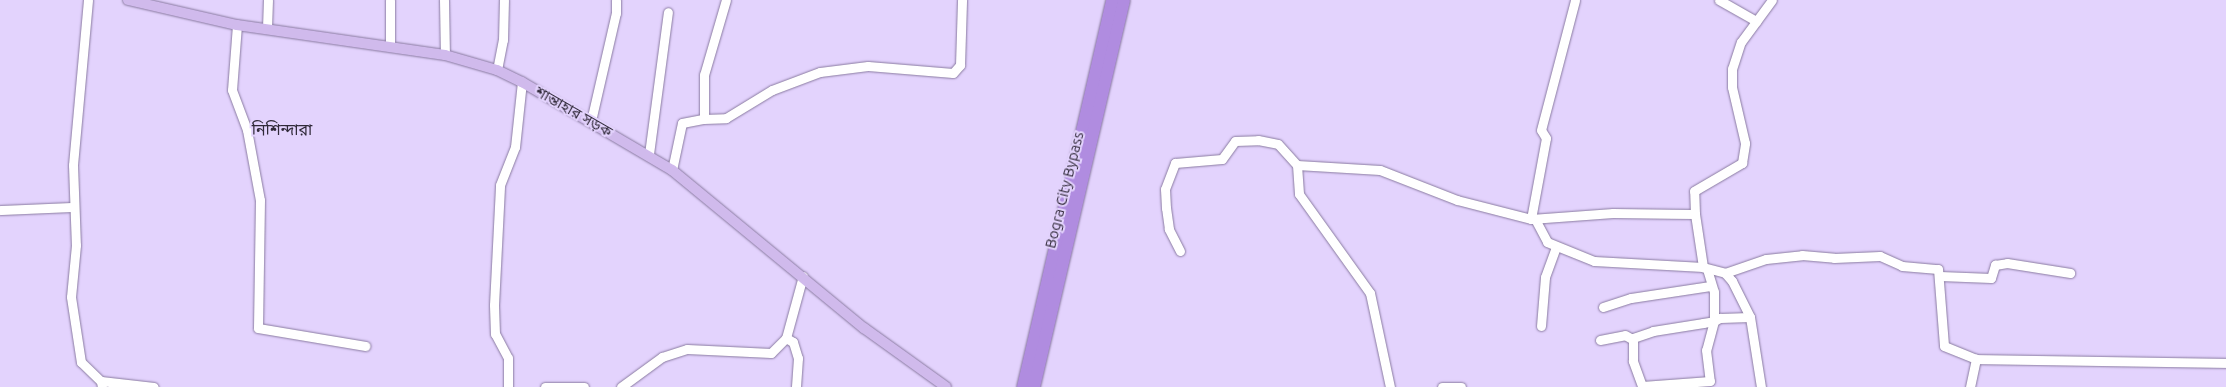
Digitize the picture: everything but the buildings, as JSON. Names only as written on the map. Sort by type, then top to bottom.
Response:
[{"type":"highway","name":"Bogra City Bypass","points":[[1034,387],[1110,41],[1112,0]]},
{"type":"highway","name":"Bogra City Bypass","points":[[1023,387],[1110,41],[1124,0]]},
{"type":"main road","name":"শান্তাহার সড়ক","points":[[128,0],[237,25],[445,55],[497,70],[591,121],[672,170],[864,328],[946,387]]},
{"type":"street","points":[[88,0],[79,82],[73,207],[76,245],[70,297],[81,362],[102,384],[154,387]]},
{"type":"street","points":[[267,28],[268,0]]},
{"type":"street","points":[[390,0],[390,46]]},
{"type":"street","points":[[444,0],[445,55]]},
{"type":"street","points":[[497,70],[503,40],[504,0]]},
{"type":"street","points":[[591,121],[616,13],[616,0]]},
{"type":"street","points":[[702,119],[704,75],[726,0]]},
{"type":"street","points":[[672,170],[682,123],[702,119],[726,118],[772,90],[820,72],[868,66],[953,73],[960,65],[962,0]]},
{"type":"street","points":[[1575,0],[1541,130],[1546,138],[1533,219],[1547,242],[1594,261],[1705,268],[1725,274],[1741,295],[1750,317],[1761,387]]},
{"type":"street","points":[[1719,0],[1756,21]]},
{"type":"street","points":[[1632,339],[1633,361],[1642,386],[1710,380],[1706,350],[1714,321],[1714,292],[1710,286],[1705,268],[1695,214],[1694,191],[1742,164],[1745,144],[1732,87],[1732,69],[1741,42],[1772,0]]},
{"type":"street","points":[[648,154],[668,12]]},
{"type":"street","points":[[237,25],[232,90],[247,130],[260,200],[258,328],[365,346]]},
{"type":"street","points":[[508,387],[508,358],[495,334],[494,305],[500,185],[515,147],[522,82]]},
{"type":"street","points":[[1180,251],[1169,229],[1166,208],[1166,189],[1175,163],[1222,159],[1235,142],[1258,140],[1278,144],[1298,165],[1299,194],[1311,207],[1334,248],[1359,275],[1370,293],[1390,387]]},
{"type":"street","points":[[1298,165],[1380,170],[1457,200],[1533,219],[1613,213],[1695,214]]},
{"type":"street","points":[[0,210],[73,207]]},
{"type":"street","points":[[1541,326],[1545,277],[1556,247]]},
{"type":"street","points":[[1725,274],[1766,259],[1802,255],[1834,258],[1880,256],[1902,266],[1938,269],[1944,346],[1976,359],[2226,362]]},
{"type":"street","points":[[1940,276],[1991,278],[1995,265],[2007,263],[2070,273]]},
{"type":"street","points":[[621,387],[674,353],[687,349],[772,353],[786,338],[803,276]]},
{"type":"street","points":[[1603,308],[1631,298],[1710,286]]},
{"type":"street","points":[[1632,339],[1653,331],[1750,317]]},
{"type":"street","points":[[1600,340],[1625,335],[1632,339]]},
{"type":"street","points":[[786,338],[793,342],[798,358],[796,387]]},
{"type":"street","points":[[1970,387],[1976,359]]},
{"type":"street","points":[[545,387],[584,387]]},
{"type":"street","points":[[1442,387],[1461,387]]},
{"type":"district","name":"নিশিন্দারা","points":[[282,129]]}]
